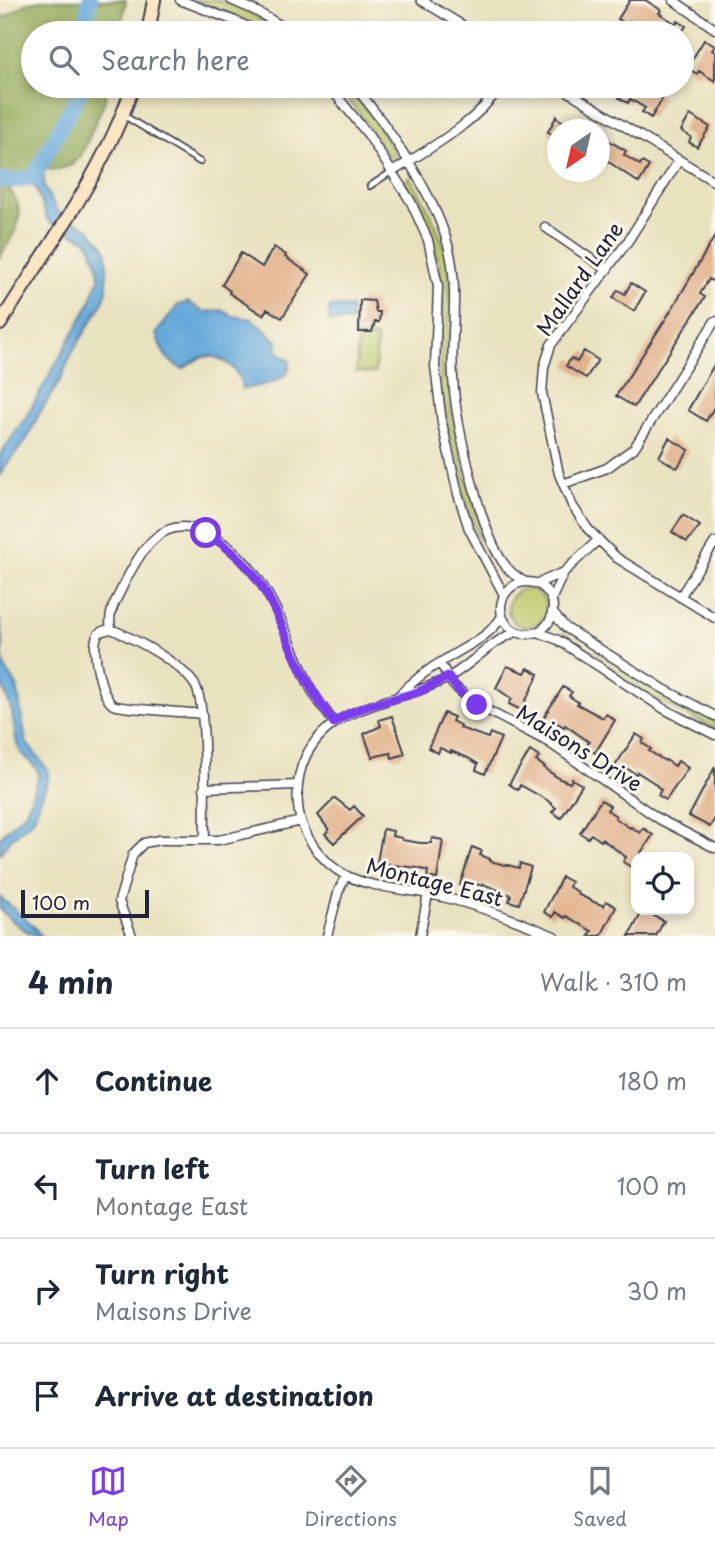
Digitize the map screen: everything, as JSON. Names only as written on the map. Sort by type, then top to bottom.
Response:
[{"type":"main road","points":[[150,21],[154,0]]},
{"type":"main road","points":[[0,324],[100,163],[128,98]]},
{"type":"street","points":[[180,0],[237,21]]},
{"type":"street","points":[[231,0],[273,21]]},
{"type":"street","points":[[421,0],[455,21]]},
{"type":"street","points":[[673,0],[715,29]]},
{"type":"street","points":[[339,98],[358,120],[418,215],[433,255],[438,302],[435,385],[458,494],[469,529],[504,595]]},
{"type":"street","points":[[363,98],[407,162],[436,212],[453,264],[456,293],[453,385],[476,495],[501,559],[514,575],[526,583]]},
{"type":"street","points":[[392,172],[468,121],[490,98]]},
{"type":"street","points":[[578,98],[715,182]]},
{"type":"street","name":"Mallard Lane","points":[[679,160],[607,270],[551,345],[544,367],[542,393],[563,484],[579,517],[597,540],[617,558],[715,618]]},
{"type":"street","points":[[545,227],[607,270]]},
{"type":"street","points":[[563,484],[607,468],[634,448],[715,321]]},
{"type":"street","points":[[111,629],[110,614],[137,558],[152,539],[172,529],[189,528],[206,533],[223,542],[254,572],[268,593],[312,690],[334,723]]},
{"type":"street","points":[[536,584],[564,572],[597,540]]},
{"type":"street","points":[[680,597],[715,542]]},
{"type":"street","points":[[551,600],[564,572]]},
{"type":"street","points":[[536,584],[545,590],[551,600],[552,612],[547,624],[538,632],[516,632],[502,616],[504,595],[516,585],[536,584]]},
{"type":"street","points":[[552,612],[566,628],[662,688],[715,716]]},
{"type":"street","name":"Montage East","points":[[398,696],[409,684],[487,635],[502,616]]},
{"type":"street","points":[[201,714],[113,705],[100,678],[96,650],[96,637],[99,633],[111,629],[153,651],[188,676],[196,687],[201,714],[205,840]]},
{"type":"street","name":"Montage East","points":[[516,632],[504,637],[476,660],[448,677],[415,693],[398,696],[349,714],[334,723],[317,738],[303,763],[298,785],[298,805],[301,821],[317,850],[325,860],[346,875],[371,884],[428,894],[481,908],[554,936]]},
{"type":"street","points":[[538,632],[558,640],[664,709],[715,735]]},
{"type":"street","name":"Maisons Drive","points":[[440,663],[460,692],[477,705],[548,743],[659,818],[715,848]]},
{"type":"street","points":[[204,788],[298,785]]},
{"type":"street","points":[[132,936],[119,901],[133,854],[144,844],[159,840],[219,840],[301,821]]},
{"type":"street","points":[[327,936],[338,893],[346,875]]},
{"type":"street","points":[[420,936],[428,894]]},
{"type":"lane","points":[[122,115],[200,162]]},
{"type":"lane","points":[[370,186],[392,172]]},
{"type":"green space","points":[[126,0],[122,21],[21,21],[21,98],[105,98],[81,156],[71,165],[12,178],[6,186],[14,196],[19,213],[16,230],[0,257],[0,16],[7,16],[29,2]]},
{"type":"green space","points":[[194,0],[217,0],[264,21],[243,19]]},
{"type":"green space","points":[[347,98],[356,98],[396,154],[389,158]]},
{"type":"green space","points":[[410,177],[432,216],[447,259],[450,299],[447,366],[452,412],[464,472],[482,529],[503,570],[500,573],[478,537],[461,488],[440,390],[442,299],[439,264],[429,228],[404,182]]},
{"type":"green space","points":[[358,337],[377,338],[375,373],[356,372]]},
{"type":"green space","points":[[527,589],[541,594],[546,608],[541,622],[527,627],[513,622],[508,608],[513,594]]},
{"type":"green space","points":[[564,633],[662,693],[715,721],[715,729],[650,696],[562,636]]},
{"type":"water","points":[[44,173],[44,187],[57,211],[90,230],[104,246],[107,253],[107,291],[27,439],[0,477],[0,455],[26,417],[88,307],[99,279],[98,266],[86,240],[51,223],[47,218],[36,188],[29,182]]},
{"type":"water","points":[[188,302],[204,312],[222,310],[232,316],[252,319],[277,341],[277,351],[290,361],[285,375],[273,382],[242,389],[234,370],[217,358],[203,357],[183,369],[172,363],[162,350],[156,333],[178,305]]},
{"type":"water","points":[[329,307],[351,307],[351,322],[329,322]]},
{"type":"water","points":[[0,619],[2,655],[5,667],[17,686],[26,742],[48,770],[48,779],[33,820],[10,840],[0,854],[0,837],[26,812],[39,775],[17,745],[12,712],[0,679]]},
{"type":"water","points":[[0,897],[33,925],[41,936],[25,930],[8,917],[0,909]]},
{"type":"building","points":[[630,0],[645,0],[661,10],[659,13],[671,21],[621,21],[618,19]]},
{"type":"building","points":[[704,40],[715,46],[712,50],[715,52],[715,81],[699,71],[697,74],[694,72],[694,56]]},
{"type":"building","points":[[619,98],[663,98],[651,118],[642,112],[645,108],[630,99],[628,103]]},
{"type":"building","points":[[690,115],[710,127],[697,147],[689,142],[691,137],[681,131]]},
{"type":"building","points":[[610,142],[626,151],[624,155],[640,165],[642,162],[649,166],[639,183],[610,163]]},
{"type":"building","points":[[715,236],[715,282],[709,279],[700,294],[705,297],[634,407],[616,396]]},
{"type":"building","points":[[274,247],[310,274],[282,318],[267,309],[263,315],[229,293],[222,285],[241,253],[262,267]]},
{"type":"building","points":[[631,283],[645,292],[634,311],[613,298],[618,290],[625,294]]},
{"type":"building","points":[[360,300],[374,301],[376,312],[380,312],[379,322],[375,322],[372,332],[359,332]]},
{"type":"building","points":[[584,351],[598,360],[586,378],[566,366],[571,358],[577,362]]},
{"type":"building","points":[[715,363],[715,406],[706,421],[688,410]]},
{"type":"building","points":[[669,438],[689,450],[677,468],[659,457]]},
{"type":"building","points":[[683,515],[700,526],[687,542],[672,532]]},
{"type":"building","points":[[507,666],[525,673],[528,668],[539,674],[521,710],[509,704],[512,699],[496,688]]},
{"type":"building","points":[[563,687],[572,692],[569,696],[578,702],[577,704],[603,718],[606,714],[615,720],[595,753],[586,747],[589,742],[565,725],[564,727],[554,721],[551,725],[542,720]]},
{"type":"building","points":[[444,713],[454,717],[452,721],[461,726],[460,728],[488,738],[490,733],[501,738],[485,774],[476,770],[478,764],[468,758],[440,748],[438,753],[428,748]]},
{"type":"building","points":[[392,716],[405,754],[392,758],[391,753],[372,757],[364,734],[381,726],[379,720]]},
{"type":"building","points":[[636,734],[644,739],[642,743],[651,749],[649,751],[675,766],[678,761],[688,768],[666,800],[658,795],[661,790],[653,782],[637,772],[636,774],[626,768],[623,772],[615,766]]},
{"type":"building","points":[[530,751],[539,757],[536,761],[560,779],[570,783],[572,779],[582,785],[561,818],[552,812],[556,808],[547,800],[520,785],[518,790],[509,784]]},
{"type":"building","points":[[715,767],[715,818],[710,827],[689,816]]},
{"type":"building","points":[[335,798],[350,810],[354,806],[363,816],[334,843],[325,834],[329,830],[318,815]]},
{"type":"building","points":[[601,800],[610,806],[607,810],[616,816],[615,818],[640,833],[643,828],[653,835],[641,852],[631,852],[631,867],[623,862],[626,857],[602,839],[601,841],[591,834],[588,838],[580,833]]},
{"type":"building","points":[[383,829],[393,831],[392,836],[402,840],[431,843],[432,838],[443,840],[437,879],[427,877],[428,871],[417,868],[387,864],[386,870],[376,868]]},
{"type":"building","points":[[472,847],[482,851],[480,855],[490,861],[519,868],[520,863],[531,867],[519,904],[509,901],[511,895],[483,884],[472,883],[470,888],[460,885]]},
{"type":"building","points":[[562,877],[571,882],[569,887],[578,892],[577,894],[604,906],[606,901],[616,907],[601,936],[589,936],[592,931],[566,916],[565,918],[555,912],[553,917],[544,912]]},
{"type":"building","points":[[640,915],[653,915],[664,921],[656,936],[629,936]]},
{"type":"waterway","points":[[88,21],[90,0]]},
{"type":"waterway","points":[[0,180],[34,177],[77,98]]},
{"type":"route","points":[[206,533],[223,542],[254,572],[268,593],[312,690],[334,723],[349,714],[398,696],[415,693],[448,677],[460,692],[477,705]]}]
